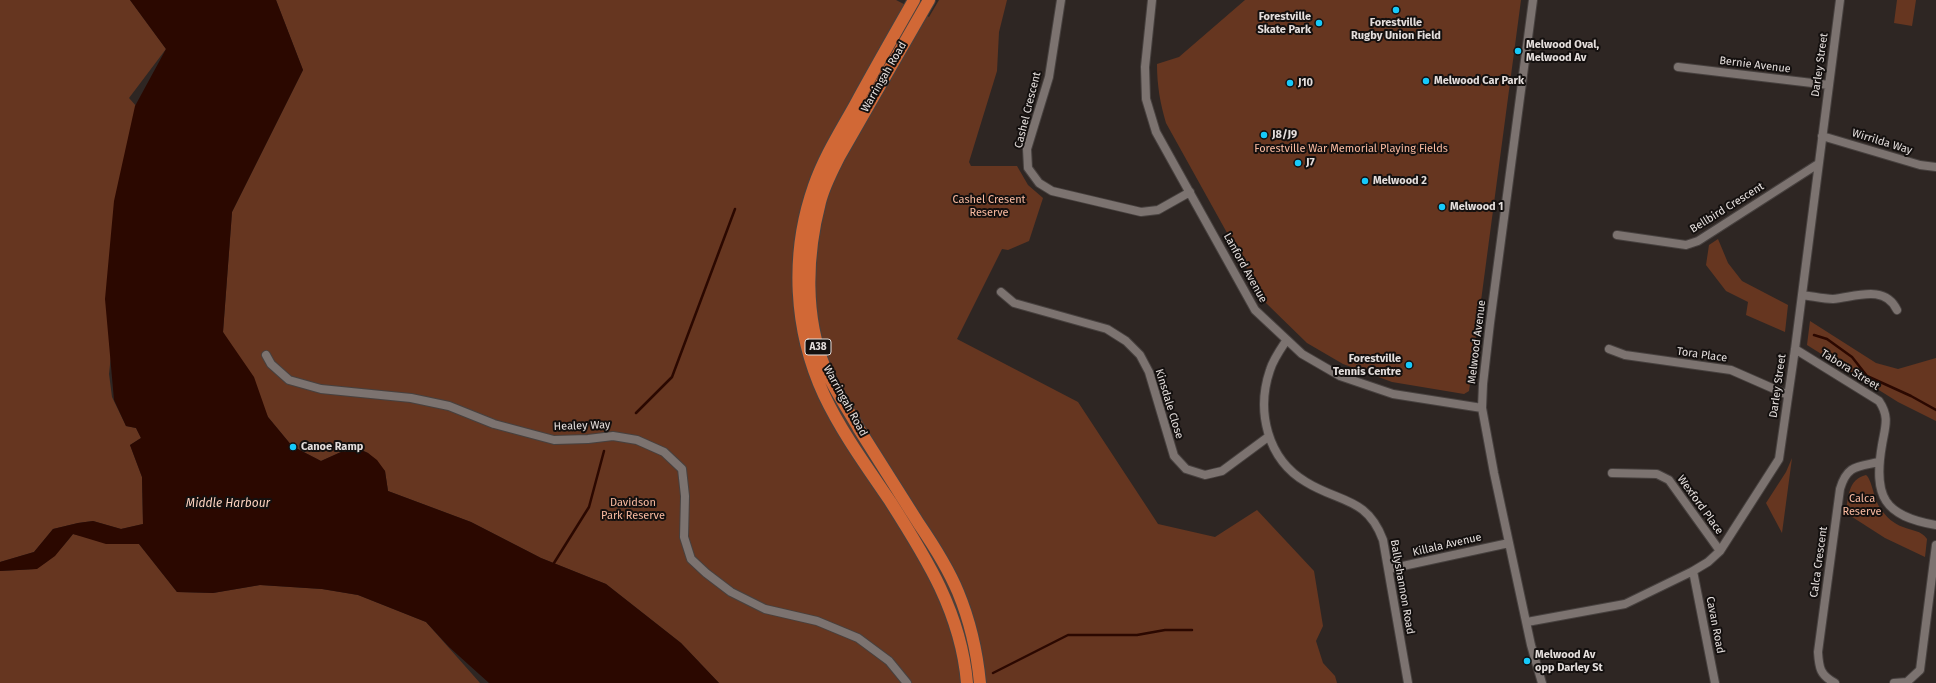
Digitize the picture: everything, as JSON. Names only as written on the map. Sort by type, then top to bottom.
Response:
[{"type":"highway","name":"Warringah Road","points":[[914,0],[826,157],[814,186],[806,210],[800,243],[798,273],[799,306],[809,354],[825,396],[847,436],[931,567],[947,600],[958,634],[967,683]]},
{"type":"highway","name":"Warringah Road","points":[[929,0],[838,157],[828,178],[820,201],[812,243],[808,278],[811,313],[817,343],[826,368],[838,394],[867,442],[944,562],[959,593],[972,633],[978,659],[980,683]]},
{"type":"street","name":"Cashel Crescent","points":[[1061,0],[1049,77],[1027,149],[1028,168],[1039,183],[1052,191],[1141,212],[1158,210],[1190,192]]},
{"type":"street","name":"Lanford Avenue","points":[[1152,0],[1145,67],[1146,99],[1156,132],[1255,310],[1286,341],[1302,354],[1340,376],[1393,394],[1482,408]]},
{"type":"street","name":"Melwood Avenue","points":[[1533,0],[1490,323],[1483,384],[1482,408],[1509,542],[1542,683]]},
{"type":"street","name":"Darley Street","points":[[1527,622],[1625,604],[1693,571],[1708,562],[1720,551],[1779,459],[1795,349],[1840,0]]},
{"type":"street","name":"Bernie Avenue","points":[[1678,67],[1828,84]]},
{"type":"street","name":"Wirrilda Way","points":[[1822,136],[1920,165],[1936,167]]},
{"type":"street","name":"Bellbird Crescent","points":[[1617,235],[1686,245],[1698,241],[1818,164]]},
{"type":"street","name":"Kinsdale Close","points":[[1001,292],[1014,303],[1107,329],[1126,341],[1140,355],[1149,372],[1174,456],[1186,469],[1205,475],[1222,471],[1268,437]]},
{"type":"street","points":[[1802,294],[1832,299],[1875,292],[1894,302],[1897,310]]},
{"type":"street","name":"Ballyshannon Road","points":[[1286,341],[1270,369],[1264,392],[1264,414],[1268,437],[1280,457],[1291,470],[1304,481],[1321,490],[1354,503],[1369,514],[1378,526],[1383,540],[1408,683]]},
{"type":"street","name":"Tora Place","points":[[1609,349],[1625,355],[1730,370],[1788,395]]},
{"type":"street","name":"Tabora Street","points":[[1795,349],[1878,401],[1885,411],[1886,422],[1879,462],[1880,485],[1886,500],[1896,513],[1913,521],[1936,525]]},
{"type":"street","name":"Healey Way","points":[[266,355],[271,364],[289,380],[321,389],[411,398],[449,406],[494,424],[554,440],[588,439],[613,436],[637,440],[664,452],[682,469],[685,496],[684,537],[691,559],[696,564],[731,592],[765,609],[817,621],[858,638],[889,661],[907,683]]},
{"type":"street","name":"Calca Crescent","points":[[1835,683],[1826,678],[1819,667],[1818,652],[1840,489],[1844,477],[1855,468],[1879,462]]},
{"type":"street","name":"Wexford Place","points":[[1612,472],[1657,474],[1669,480],[1720,551]]},
{"type":"street","name":"Killala Avenue","points":[[1388,569],[1509,542]]},
{"type":"street","points":[[1894,683],[1907,682],[1920,670],[1936,545]]},
{"type":"street","name":"Cavan Road","points":[[1693,571],[1715,683]]},
{"type":"green space","points":[[0,0],[130,0],[166,49],[129,98],[137,107],[109,374],[112,397],[126,426],[136,428],[141,438],[130,445],[142,477],[143,524],[121,529],[93,521],[53,529],[34,552],[0,562]]},
{"type":"green space","points":[[276,0],[896,0],[929,17],[939,0],[1007,0],[999,32],[997,71],[969,162],[971,166],[1017,166],[1028,185],[1043,198],[1029,241],[1008,250],[1002,249],[957,339],[1078,402],[1158,524],[1215,537],[1257,510],[1314,571],[1323,626],[1316,641],[1323,663],[1335,676],[1337,683],[719,683],[681,643],[606,584],[541,558],[471,522],[388,491],[385,471],[368,453],[362,450],[341,452],[321,461],[292,446],[268,417],[223,332],[232,212],[303,70]]},
{"type":"green space","name":"Forestville War Memorial Playing Fields","points":[[1245,0],[1521,0],[1469,391],[1464,394],[1392,382],[1343,364],[1307,343],[1266,303],[1166,123],[1158,79],[1157,64],[1179,57]]},
{"type":"green space","points":[[1897,0],[1916,0],[1912,26],[1894,23]]},
{"type":"green space","points":[[1718,239],[1728,263],[1742,281],[1788,305],[1785,332],[1746,315],[1748,302],[1726,291],[1706,265],[1709,245]]},
{"type":"green space","points":[[1810,321],[1876,363],[1898,369],[1936,358],[1936,421],[1898,402],[1807,345]]},
{"type":"green space","points":[[1792,458],[1782,533],[1766,503],[1786,472]]},
{"type":"green space","name":"Calca Reserve","points":[[1866,475],[1883,512],[1893,522],[1900,526],[1919,532],[1925,536],[1927,539],[1925,557],[1885,538],[1846,513],[1848,495],[1852,485],[1860,477]]},
{"type":"green space","points":[[73,534],[81,536],[84,534],[118,544],[139,544],[177,592],[213,593],[260,585],[322,589],[358,595],[426,622],[480,683],[0,683],[0,571],[35,569],[41,566],[60,549]]},
{"type":"water","name":"Middle Harbour","points":[[130,0],[276,0],[303,70],[232,212],[223,332],[254,377],[268,417],[292,446],[321,461],[341,452],[361,450],[368,453],[377,460],[385,471],[388,491],[471,522],[541,558],[606,584],[681,643],[719,683],[489,683],[449,647],[426,622],[358,595],[322,589],[260,585],[213,593],[177,592],[139,544],[106,544],[73,534],[55,556],[37,569],[0,571],[0,562],[34,552],[53,529],[93,521],[121,529],[143,524],[142,477],[130,445],[141,438],[136,428],[126,426],[114,400],[105,299],[114,201],[135,106],[166,49]]},
{"type":"waterway","points":[[636,413],[672,377],[735,209]]},
{"type":"waterway","points":[[1814,335],[1827,339],[1852,357],[1867,376],[1911,396],[1936,410]]},
{"type":"waterway","points":[[554,563],[589,507],[604,451]]},
{"type":"waterway","points":[[993,673],[1068,635],[1137,635],[1165,630],[1192,630]]},
{"type":"place","name":"Forestville Rugby Union Field","points":[[1396,10]]},
{"type":"place","name":"Forestville Skate Park","points":[[1319,23]]},
{"type":"place","name":"Melwood Oval, Melwood Av","points":[[1518,51]]},
{"type":"place","name":"Melwood Car Park","points":[[1426,81]]},
{"type":"place","name":"J10","points":[[1290,83]]},
{"type":"place","name":"J8/J9","points":[[1264,135]]},
{"type":"place","name":"J7","points":[[1298,163]]},
{"type":"place","name":"Melwood 2","points":[[1365,181]]},
{"type":"place","name":"Melwood 1","points":[[1442,207]]},
{"type":"place","name":"Forestville Tennis Centre","points":[[1409,365]]},
{"type":"place","name":"Canoe Ramp","points":[[293,447]]},
{"type":"place","name":"Melwood Av opp Darley St","points":[[1527,661]]},
{"type":"park label","name":"Cashel Cresent Reserve","points":[[989,206]]},
{"type":"park label","name":"Davidson Park Reserve","points":[[633,509]]}]
